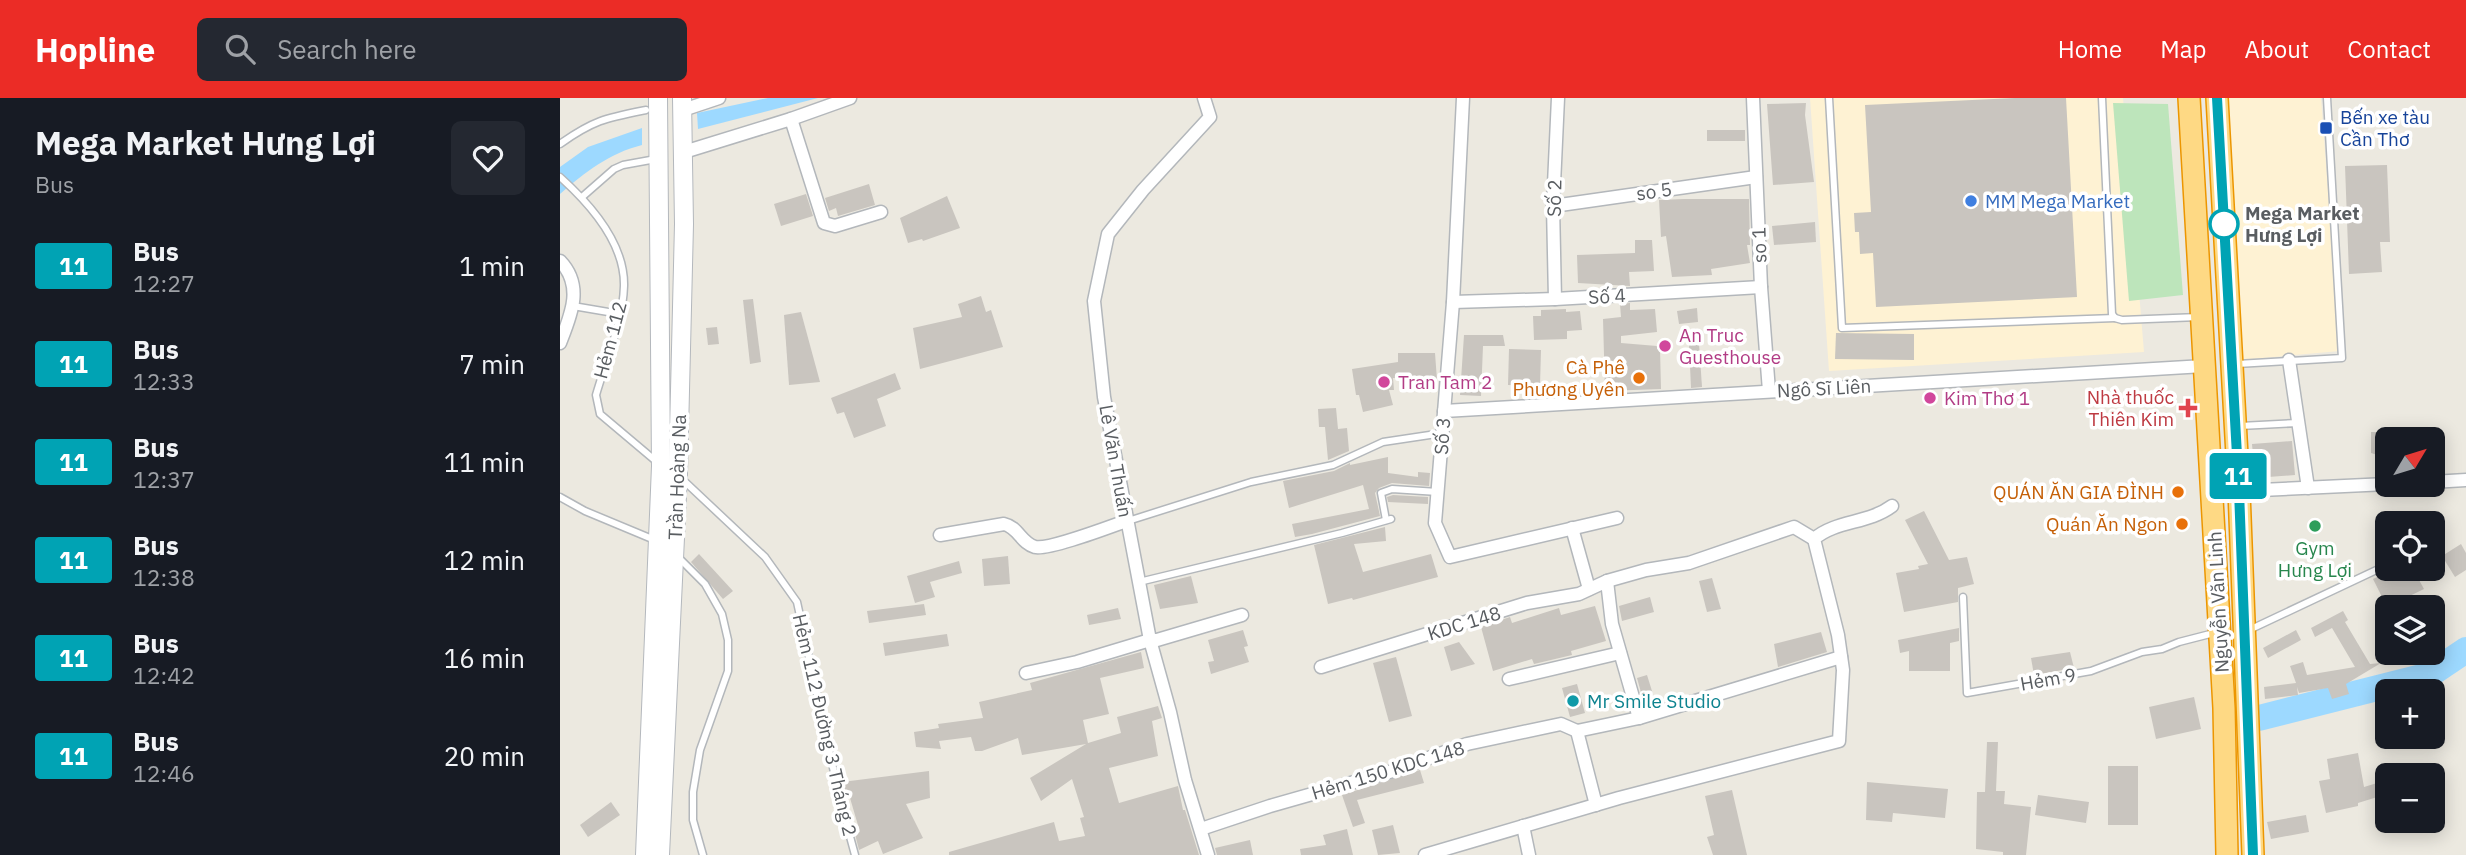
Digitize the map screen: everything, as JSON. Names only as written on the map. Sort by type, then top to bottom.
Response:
[{"type":"highway","name":"Nguyễn Văn Linh","points":[[2189,98],[2224,708],[2227,855]]},
{"type":"highway","name":"Nguyễn Văn Linh","points":[[2217,98],[2239,491],[2253,855]]},
{"type":"highway","points":[[2204,366],[2232,364]]},
{"type":"main road","points":[[654,107],[683,104]]},
{"type":"main road","name":"Trần Hoàng Na","points":[[645,855],[659,541],[669,470],[684,152],[683,104]]},
{"type":"main road","name":"Trần Hoàng Na","points":[[654,107],[660,159],[674,553],[660,855]]},
{"type":"main road","points":[[660,159],[684,152]]},
{"type":"street","points":[[683,104],[719,98]]},
{"type":"street","points":[[684,152],[791,120],[850,98]]},
{"type":"street","name":"Lê Văn Thuấn","points":[[1204,98],[1210,117],[1143,190],[1108,234],[1094,301],[1104,397],[1150,640],[1185,779],[1208,855]]},
{"type":"street","name":"Số 3","points":[[1462,98],[1453,302],[1436,523],[1450,557],[1617,518]]},
{"type":"street","name":"Số 2","points":[[1555,299],[1553,206],[1558,98]]},
{"type":"street","name":"so 1","points":[[1752,98],[1760,287],[1769,391]]},
{"type":"street","points":[[791,120],[824,223],[835,226],[881,212]]},
{"type":"street","name":"so 5","points":[[1553,206],[1756,177]]},
{"type":"street","points":[[560,261],[574,284],[573,306],[560,343]]},
{"type":"street","name":"Số 4","points":[[1453,302],[1760,287]]},
{"type":"street","points":[[2289,360],[2308,488]]},
{"type":"street","name":"Ngô Sĩ Liên","points":[[1444,411],[2204,366]]},
{"type":"street","points":[[2445,481],[2466,480]]},
{"type":"street","points":[[2239,491],[2375,485]]},
{"type":"street","points":[[1425,855],[1596,805],[1839,741],[1843,670],[1838,635],[1814,539],[1825,530],[1881,514],[1892,506]]},
{"type":"street","points":[[940,535],[1004,524],[1014,528],[1028,544],[1042,548],[1126,521]]},
{"type":"street","name":"KDC 148","points":[[1321,667],[1527,603],[1579,594],[1607,581],[1646,570],[1689,564],[1794,527],[1814,539]]},
{"type":"street","points":[[1572,528],[1589,589]]},
{"type":"street","points":[[1607,581],[1612,624],[1639,718]]},
{"type":"street","points":[[1026,673],[1077,662],[1242,615]]},
{"type":"street","points":[[1509,679],[1620,653]]},
{"type":"street","points":[[1596,805],[1577,731],[1639,718],[1841,657]]},
{"type":"street","name":"Hẻm 150 KDC 148","points":[[1201,829],[1393,771],[1468,744],[1561,724],[1577,731]]},
{"type":"street","points":[[1523,826],[1529,855]]},
{"type":"lane","points":[[1829,98],[1842,328],[2200,317]]},
{"type":"lane","points":[[2102,98],[2110,307],[2115,318]]},
{"type":"lane","points":[[2232,364],[2342,358],[2327,98]]},
{"type":"lane","points":[[560,144],[595,121],[654,107]]},
{"type":"lane","points":[[582,197],[614,169],[660,159]]},
{"type":"lane","name":"Hẻm 112","points":[[560,177],[597,214],[620,262],[624,283],[620,314],[596,395],[596,405],[600,414],[669,470]]},
{"type":"lane","points":[[573,306],[620,314]]},
{"type":"lane","points":[[2234,426],[2298,424]]},
{"type":"lane","points":[[1126,521],[1251,482],[1333,465],[1383,442],[1443,433]]},
{"type":"lane","name":"Hẻm 112 Đường 3 Tháng 2","points":[[669,470],[765,558],[797,602],[840,800],[855,855]]},
{"type":"lane","points":[[1139,582],[1342,533],[1388,519],[1381,494],[1392,489],[1438,492]]},
{"type":"lane","points":[[560,497],[585,511],[659,541]]},
{"type":"lane","points":[[674,553],[705,584],[722,614],[728,640],[728,671],[700,750],[693,792],[693,820],[703,855]]},
{"type":"lane","points":[[2245,632],[2375,570]]},
{"type":"lane","name":"Hẻm 9","points":[[1963,597],[1967,693],[2091,671],[2142,652],[2220,632]]},
{"type":"shaded area","points":[[1810,98],[2123,98],[2144,352],[1829,371]]},
{"type":"shaded area","points":[[2226,98],[2321,98],[2340,351],[2239,360]]},
{"type":"green space","points":[[2113,103],[2168,104],[2183,295],[2129,301]]},
{"type":"water","points":[[768,98],[818,98],[698,129],[697,113]]},
{"type":"water","points":[[642,128],[642,145],[598,164],[560,194],[560,167],[588,147]]},
{"type":"building","name":"MM Mega Market","points":[[2066,98],[2077,297],[1876,307],[1873,253],[1860,254],[1859,232],[1855,232],[1854,213],[1871,212],[1865,105]]},
{"type":"building","points":[[1806,103],[1805,115],[1814,182],[1773,185],[1767,104]]},
{"type":"building","points":[[1707,130],[1745,130],[1745,141],[1707,141]]},
{"type":"building","points":[[2387,165],[2390,242],[2380,242],[2382,272],[2349,274],[2345,166]]},
{"type":"building","points":[[869,184],[875,205],[838,216],[836,208],[829,211],[825,198]]},
{"type":"building","points":[[806,194],[813,216],[781,226],[774,204]]},
{"type":"building","points":[[947,196],[960,228],[923,241],[922,239],[908,243],[900,218]]},
{"type":"building","points":[[1749,199],[1750,245],[1747,245],[1750,263],[1711,269],[1712,275],[1672,277],[1666,236],[1661,237],[1659,200]]},
{"type":"building","points":[[1815,222],[1816,242],[1774,245],[1772,226]]},
{"type":"building","points":[[1635,240],[1652,240],[1654,271],[1629,272],[1630,286],[1578,283],[1577,255],[1635,253]]},
{"type":"building","points":[[981,296],[986,312],[991,310],[1003,347],[920,369],[913,328],[962,317],[958,304]]},
{"type":"building","points":[[753,299],[761,362],[750,364],[743,300]]},
{"type":"building","points":[[1630,303],[1630,310],[1655,309],[1657,332],[1621,336],[1621,343],[1657,346],[1657,349],[1660,349],[1661,389],[1605,391],[1603,319],[1621,317],[1620,304]]},
{"type":"building","points":[[1697,308],[1698,322],[1679,324],[1677,311]]},
{"type":"building","points":[[1566,309],[1566,312],[1580,311],[1582,330],[1567,331],[1567,339],[1534,340],[1533,316],[1541,316],[1541,310]]},
{"type":"building","points":[[801,312],[820,382],[789,385],[784,315]]},
{"type":"building","points":[[717,327],[719,344],[708,345],[706,328]]},
{"type":"building","points":[[1836,333],[1914,334],[1914,360],[1835,359]]},
{"type":"building","points":[[1464,335],[1503,335],[1505,346],[1483,346],[1481,396],[1460,395]]},
{"type":"building","points":[[1699,343],[1702,387],[1691,388],[1689,344]]},
{"type":"building","points":[[1509,349],[1541,350],[1540,386],[1508,385]]},
{"type":"building","points":[[1398,353],[1435,353],[1437,380],[1393,378],[1394,390],[1389,390],[1393,405],[1363,412],[1359,395],[1356,395],[1352,369],[1398,362]]},
{"type":"building","points":[[895,373],[901,389],[877,399],[886,426],[854,438],[844,412],[837,414],[831,398]]},
{"type":"building","points":[[1336,408],[1338,429],[1347,428],[1349,451],[1328,460],[1325,427],[1319,427],[1318,409]]},
{"type":"building","points":[[2371,432],[2375,432],[2375,454],[2371,453]]},
{"type":"building","points":[[2292,441],[2295,475],[2255,478],[2252,444]]},
{"type":"building","points":[[1388,457],[1388,473],[1418,477],[1418,472],[1430,473],[1429,486],[1392,483],[1379,488],[1375,493],[1380,516],[1295,537],[1292,524],[1369,509],[1363,485],[1289,508],[1283,481],[1334,471],[1350,463]]},
{"type":"building","points":[[1387,497],[1428,497],[1428,504],[1388,502]]},
{"type":"building","points":[[1924,511],[1949,560],[1967,557],[1974,584],[1958,588],[1958,602],[1904,612],[1896,573],[1919,569],[1918,566],[1928,564],[1905,520]]},
{"type":"building","points":[[1385,527],[1386,541],[1354,544],[1363,572],[1431,554],[1438,577],[1328,604],[1314,545]]},
{"type":"building","points":[[2461,544],[2466,553],[2466,570],[2455,577],[2445,561],[2445,554]]},
{"type":"building","points":[[699,554],[733,591],[723,599],[691,562]]},
{"type":"building","points":[[1008,556],[1010,584],[984,586],[982,559]]},
{"type":"building","points":[[959,561],[962,573],[930,582],[935,597],[915,603],[907,576]]},
{"type":"building","points":[[1191,576],[1198,603],[1160,609],[1154,585]]},
{"type":"building","points":[[1712,578],[1721,609],[1707,612],[1699,581]]},
{"type":"building","points":[[2373,579],[2420,581],[2424,589],[2412,595],[2381,595]]},
{"type":"building","points":[[1650,597],[1654,612],[1622,621],[1619,606]]},
{"type":"building","points":[[924,604],[926,615],[869,623],[867,611]]},
{"type":"building","points":[[1595,606],[1606,641],[1571,651],[1572,655],[1534,664],[1532,659],[1493,671],[1481,627],[1510,617],[1512,623],[1559,608],[1561,615]]},
{"type":"building","points":[[1118,608],[1121,619],[1089,625],[1087,615]]},
{"type":"building","points":[[2343,611],[2348,620],[2345,622],[2370,664],[2378,665],[2346,684],[2349,694],[2332,699],[2328,688],[2299,693],[2297,687],[2298,695],[2265,699],[2264,687],[2296,683],[2290,666],[2303,662],[2307,675],[2355,667],[2332,628],[2315,637],[2311,628]]},
{"type":"building","points":[[1959,628],[1959,641],[1950,643],[1950,671],[1909,671],[1909,651],[1900,653],[1898,640]]},
{"type":"building","points":[[1243,630],[1248,646],[1244,647],[1249,662],[1211,674],[1208,662],[1214,661],[1208,640]]},
{"type":"building","points":[[2296,630],[2301,640],[2268,658],[2263,648]]},
{"type":"building","points":[[1821,632],[1827,652],[1778,667],[1774,644]]},
{"type":"building","points":[[947,634],[949,646],[885,656],[883,643]]},
{"type":"building","points":[[1459,642],[1475,664],[1451,671],[1444,647]]},
{"type":"building","points":[[1141,652],[1144,668],[1100,678],[1109,714],[1083,720],[1088,743],[1121,733],[1117,717],[1158,706],[1162,718],[1152,721],[1158,756],[1109,768],[1119,803],[1178,786],[1183,810],[1199,855],[949,855],[949,852],[1054,822],[1059,841],[1085,836],[1080,818],[1084,817],[1072,779],[1041,801],[1030,778],[1086,744],[1022,755],[1018,738],[975,751],[971,737],[939,741],[941,749],[916,747],[914,732],[939,728],[938,724],[983,718],[979,702],[1032,690],[1030,683]]},
{"type":"building","points":[[2070,652],[2074,668],[2034,675],[2031,658]]},
{"type":"building","points":[[1396,657],[1412,716],[1389,722],[1373,663]]},
{"type":"building","points":[[1647,675],[1656,704],[1645,707],[1637,678]]},
{"type":"building","name":"Mr Smile Studio","points":[[1577,684],[1585,713],[1570,717],[1562,688]]},
{"type":"building","points":[[2194,697],[2201,729],[2156,739],[2149,707]]},
{"type":"building","points":[[1987,742],[1998,742],[1996,791],[2005,791],[2004,804],[2031,807],[2026,855],[2003,855],[2003,852],[1976,849],[1977,792],[1985,792]]},
{"type":"building","points":[[2358,753],[2364,787],[2375,784],[2375,798],[2358,803],[2358,806],[2326,813],[2319,781],[2330,779],[2327,759]]},
{"type":"building","points":[[2108,766],[2138,766],[2138,825],[2108,825]]},
{"type":"building","points":[[1420,770],[1424,783],[1357,800],[1365,823],[1353,827],[1342,795]]},
{"type":"building","points":[[929,771],[930,798],[906,804],[923,838],[883,854],[878,841],[859,850],[855,834],[860,832],[850,798],[846,799],[842,782]]},
{"type":"building","points":[[1867,782],[1948,789],[1945,818],[1893,813],[1892,822],[1866,820]]},
{"type":"building","points":[[1732,790],[1747,855],[1713,855],[1707,837],[1714,835],[1705,796]]},
{"type":"building","points":[[2038,795],[2089,802],[2086,823],[2035,815]]},
{"type":"building","points":[[611,802],[620,815],[588,837],[580,825]]},
{"type":"building","points":[[2306,815],[2309,832],[2271,839],[2267,822]]},
{"type":"building","points":[[1393,825],[1400,853],[1378,855],[1372,830]]},
{"type":"building","points":[[1347,829],[1353,855],[1301,855],[1300,849],[1326,845],[1323,835]]},
{"type":"building","points":[[1250,840],[1253,855],[1217,855],[1215,848]]},
{"type":"waterway","points":[[2259,718],[2429,675],[2466,650]]},
{"type":"bus line","name":"11","points":[[2217,98],[2239,491],[2253,855]]},
{"type":"place","name":"Bến xe tàu Cần Thơ","points":[[2326,128]]},
{"type":"place","name":"MM Mega Market","points":[[1971,201]]},
{"type":"place","name":"Mega Market Hưng Lợi","points":[[2224,224]]},
{"type":"place","name":"An Truc Guesthouse","points":[[1665,346]]},
{"type":"place","name":"Cà Phê Phương Uyên","points":[[1639,378]]},
{"type":"place","name":"Tran Tam 2","points":[[1384,382]]},
{"type":"place","name":"Kim Thơ 1","points":[[1930,398]]},
{"type":"place","name":"Nhà thuốc Thiên Kim","points":[[2188,408]]},
{"type":"place","name":"QUÁN ĂN GIA ĐÌNH","points":[[2178,492]]},
{"type":"place","name":"Quán Ăn Ngon","points":[[2182,524]]},
{"type":"place","name":"Gym Hưng Lợi","points":[[2315,526]]},
{"type":"place","name":"Mr Smile Studio","points":[[1573,701]]}]
